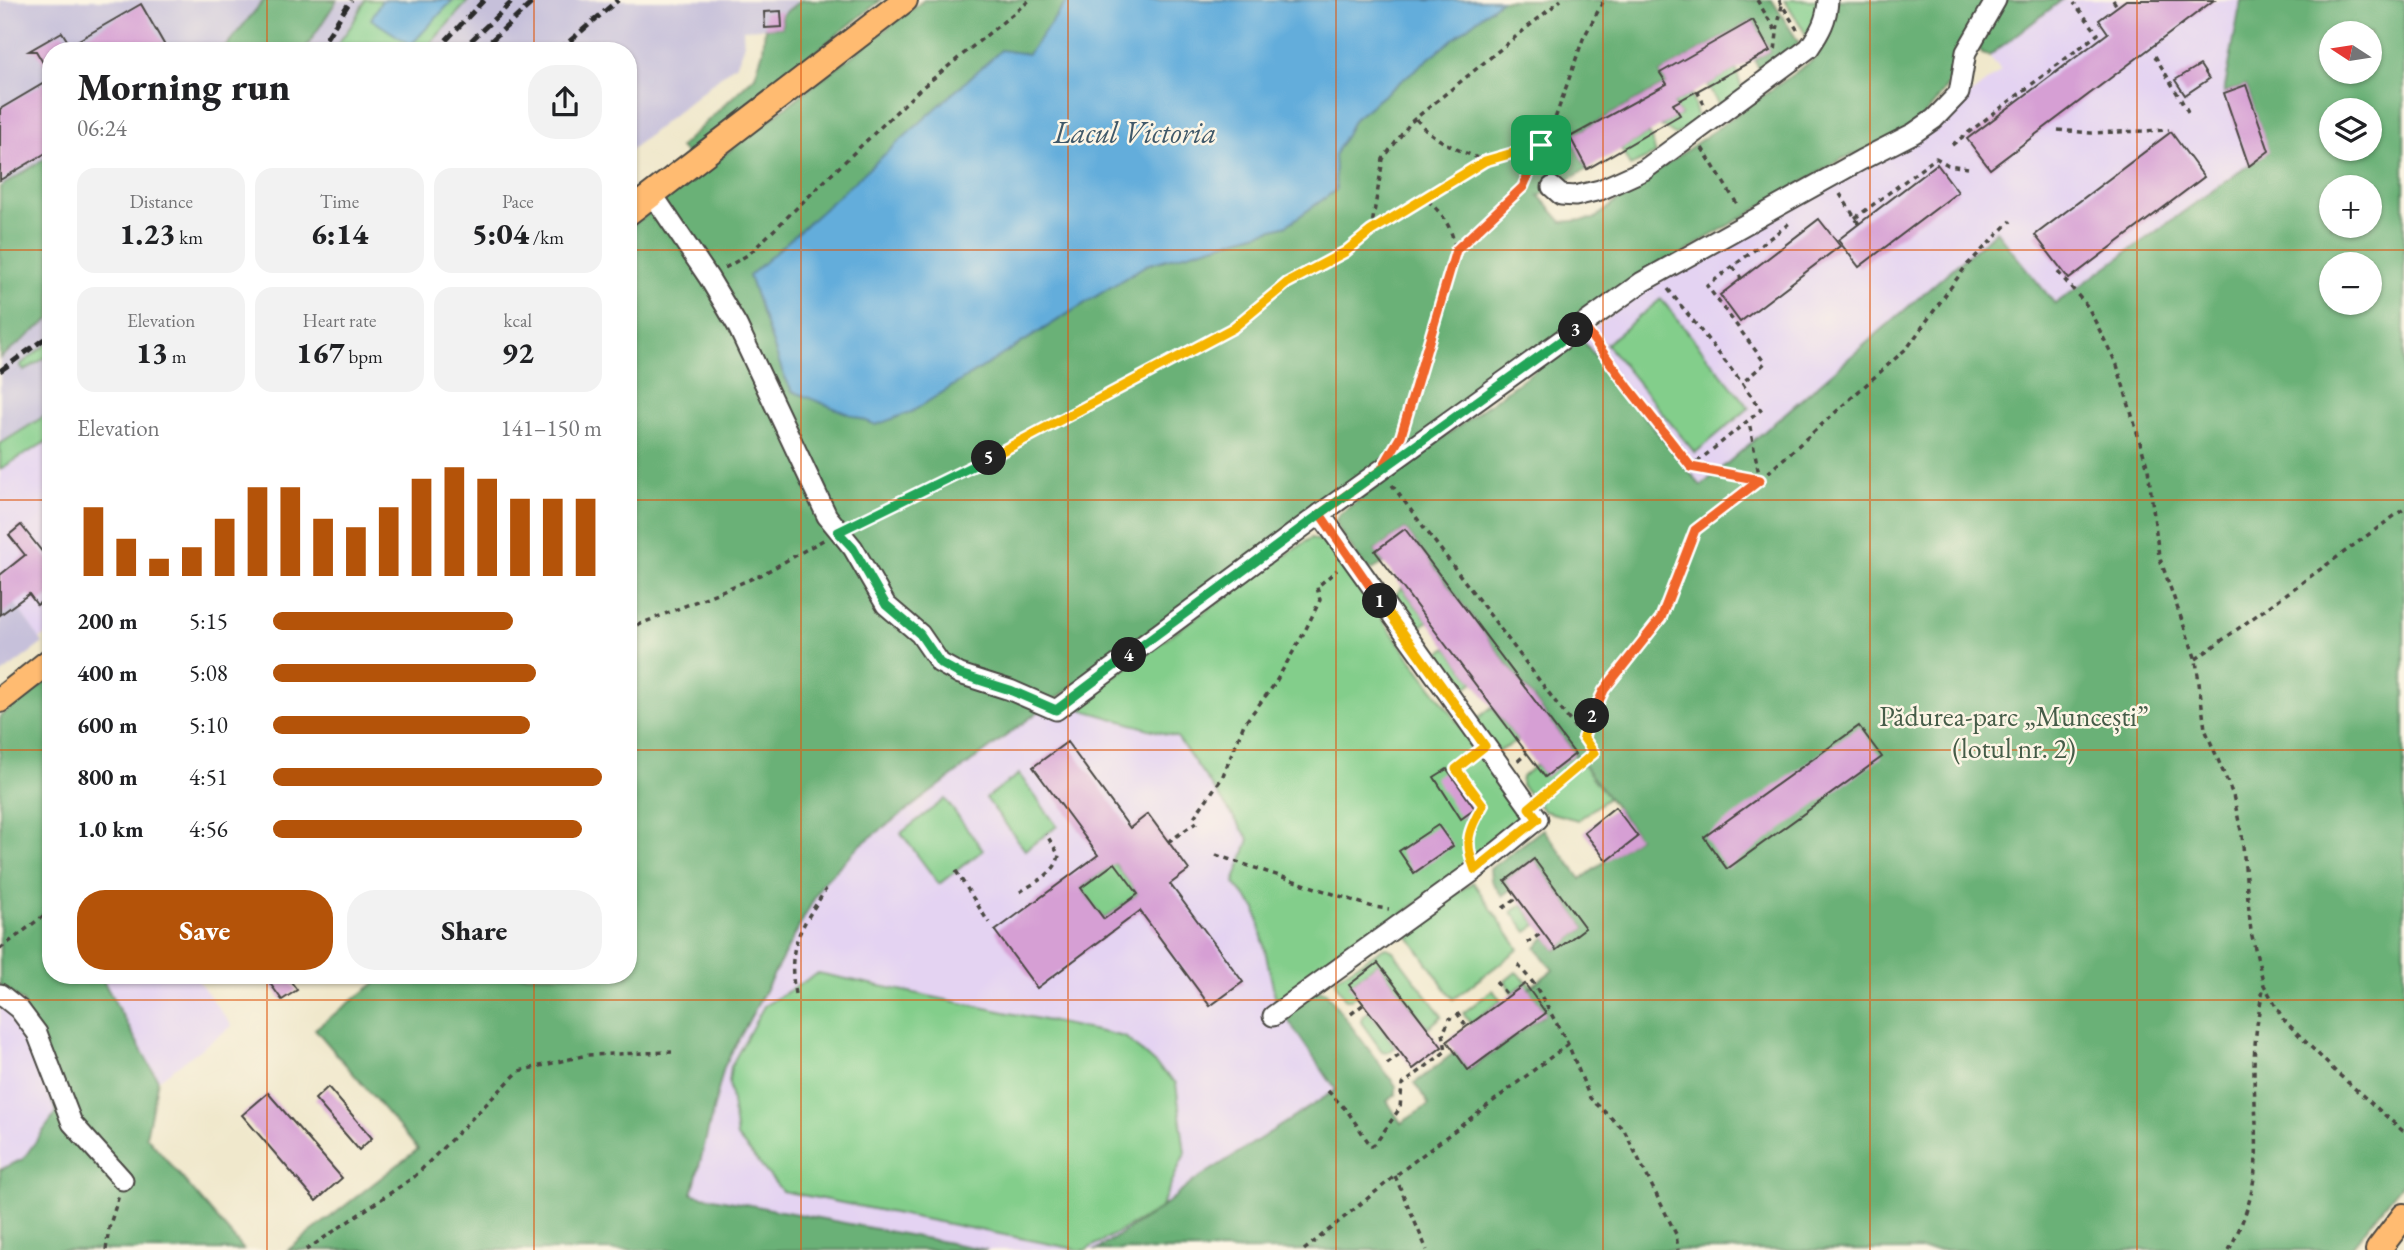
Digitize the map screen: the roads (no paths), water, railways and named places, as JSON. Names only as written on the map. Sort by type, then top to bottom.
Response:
[{"type":"main road","points":[[637,207],[905,0]]},
{"type":"main road","points":[[0,700],[42,667]]},
{"type":"main road","points":[[2378,1250],[2403,1218]]},
{"type":"lane","points":[[1552,187],[1561,195],[1575,196],[1600,190],[1643,170],[1809,48],[1822,30],[1828,0]]},
{"type":"lane","points":[[653,195],[737,325],[827,516],[853,548],[886,605],[920,634],[940,663],[960,674],[1010,690],[1056,710],[1320,514],[1642,282],[1914,133],[1934,119],[1959,93],[1966,52],[1996,0]]},
{"type":"lane","points":[[1273,1016],[1416,914],[1538,819],[1320,514]]},
{"type":"lane","points":[[0,994],[19,1009],[37,1033],[72,1123],[123,1180]]},
{"type":"water","points":[[382,0],[453,0],[414,42],[406,42],[371,19]]},
{"type":"water","name":"Lacul Victoria","points":[[1068,0],[1501,0],[1354,119],[1334,156],[1336,190],[1287,225],[1146,265],[911,412],[876,425],[792,391],[783,373],[749,276],[1001,50],[1028,54]]},
{"type":"railway","points":[[324,42],[351,0]]},
{"type":"railway","points":[[444,42],[484,0]]},
{"type":"railway","points":[[470,42],[514,0]]},
{"type":"railway","points":[[490,42],[535,0]]},
{"type":"railway","points":[[569,42],[618,0]]},
{"type":"railway","points":[[0,371],[42,341]]},
{"type":"park label","name":"Pădurea-parc „Muncești” (lotul nr. 2)","points":[[2014,732]]}]
